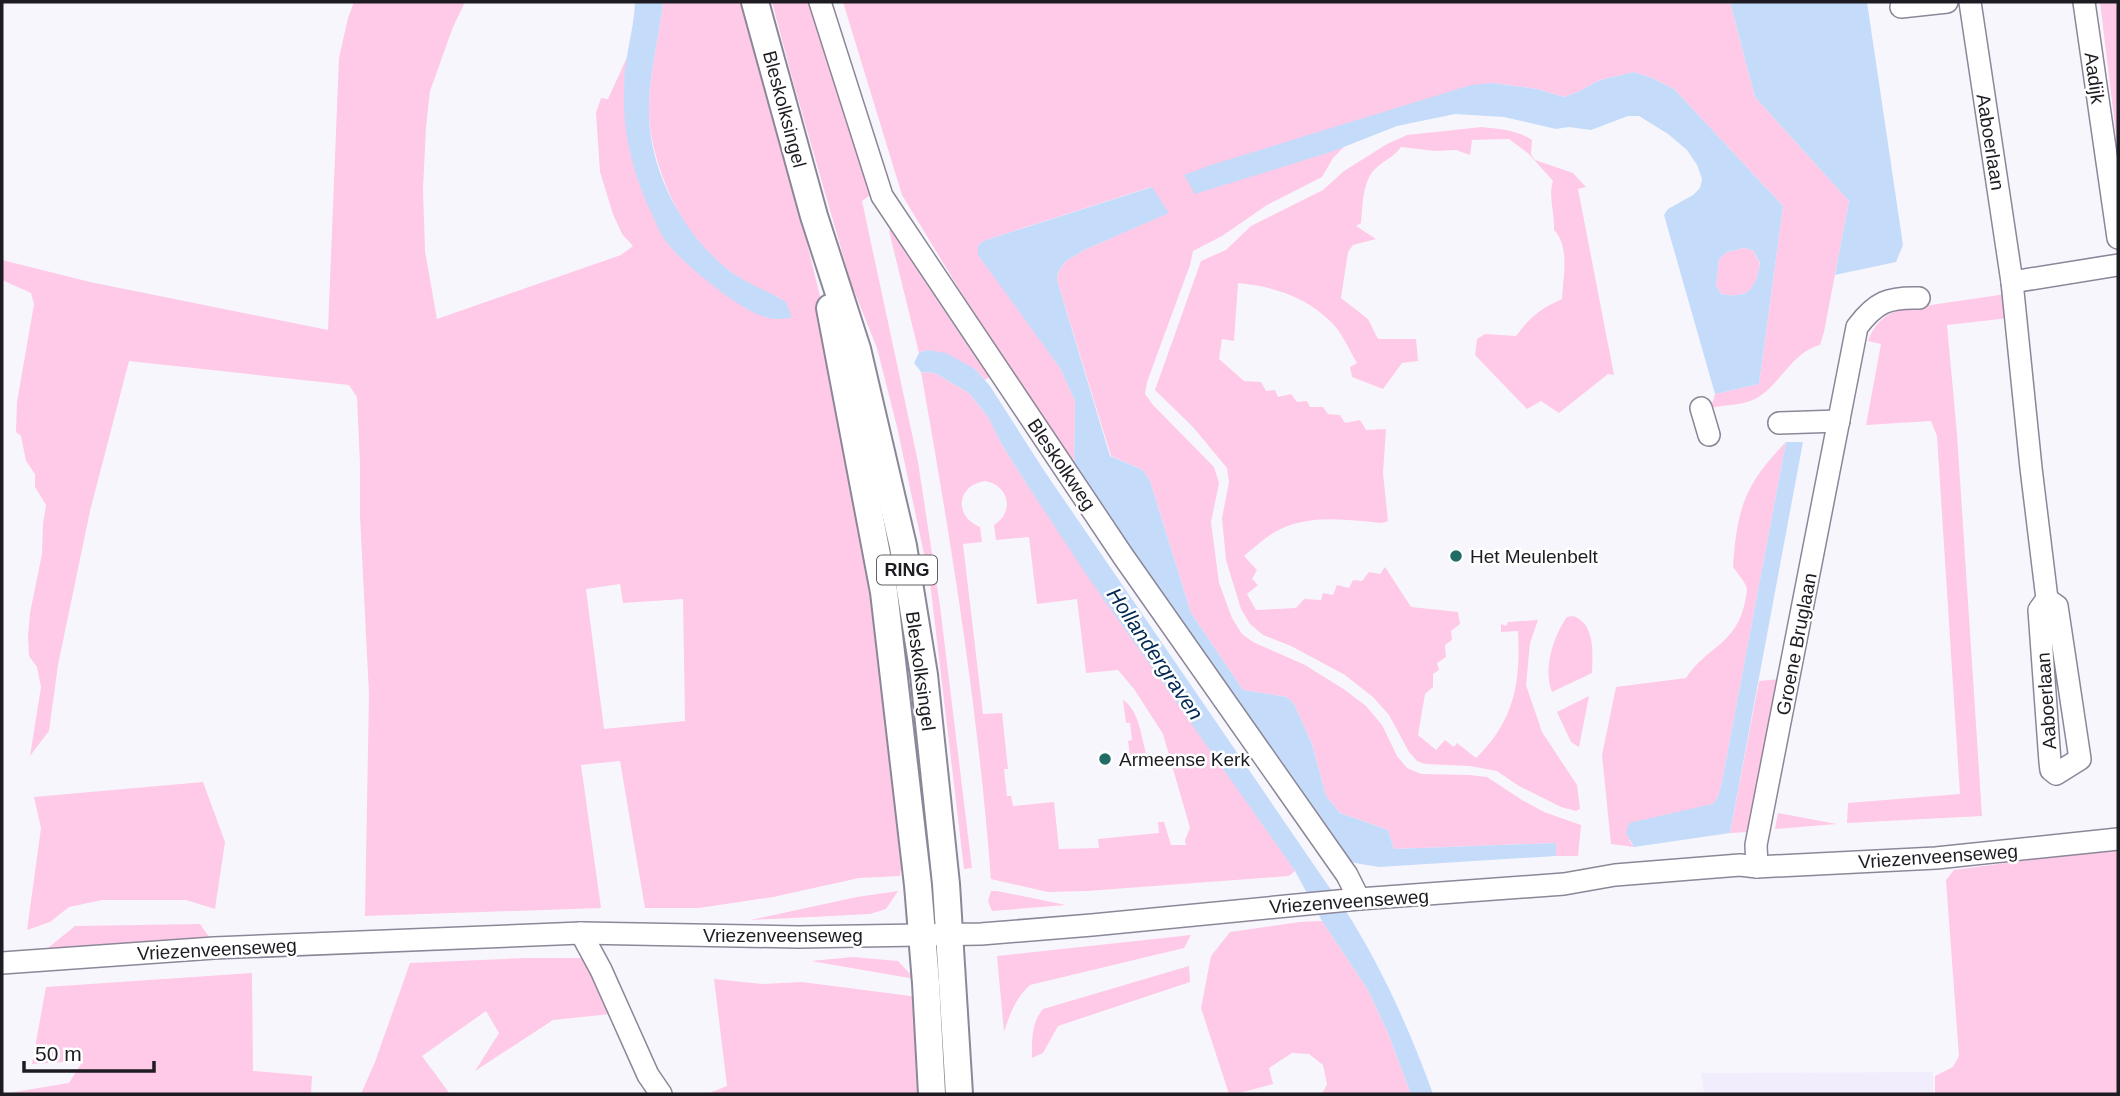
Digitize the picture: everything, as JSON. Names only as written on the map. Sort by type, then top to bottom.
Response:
[{"type":"main road","name":"Bleskolksingel","points":[[755,2],[814,216],[857,349],[902,546],[924,675],[950,934],[959,1094]]},
{"type":"main road","name":"Bleskolksingel","points":[[814,216],[884,592],[923,934],[932,1094]]},
{"type":"street","name":"Bleskolkweg","points":[[820,2],[882,196],[1123,556],[1347,875],[1350,900]]},
{"type":"street","points":[[1901,7],[1947,2]]},
{"type":"street","name":"Aaboerlaan","points":[[1970,2],[2012,282],[2047,599],[2039,610],[2050,762],[2051,770],[2056,774],[2080,760],[2057,606],[2047,599]]},
{"type":"street","name":"Aadijk","points":[[2084,2],[2118,238]]},
{"type":"street","points":[[2012,282],[2118,265]]},
{"type":"street","name":"Groene Bruglaan","points":[[1757,867],[1756,845],[1857,327],[1867,314],[1883,302],[1900,297],[1919,298]]},
{"type":"street","points":[[1701,408],[1709,435]]},
{"type":"street","points":[[1779,423],[1839,421]]},
{"type":"street","name":"Vriezenveenseweg","points":[[2,963],[220,948],[581,933],[798,937],[987,934],[1350,900],[1564,884],[1615,875],[1740,865],[1757,867],[1936,858],[2118,839]]},
{"type":"street","points":[[581,933],[601,970],[648,1075],[661,1094]]},
{"type":"shaded area","points":[[354,2],[465,2],[430,91],[426,127],[423,189],[425,251],[437,319],[621,255],[633,246],[622,234],[613,214],[600,172],[596,113],[601,98],[608,99],[628,55],[624,85],[630,153],[743,307],[768,318],[778,297],[730,272],[706,251],[675,206],[654,149],[649,114],[652,72],[663,2],[744,2],[793,185],[833,350],[879,593],[902,861],[900,876],[859,878],[773,897],[699,908],[645,908],[620,761],[581,765],[601,908],[365,916],[369,694],[357,397],[349,385],[129,361],[90,511],[58,665],[49,731],[30,756],[41,687],[37,667],[29,656],[28,636],[42,554],[46,505],[35,487],[35,474],[26,461],[21,436],[16,432],[17,402],[34,304],[31,293],[2,280],[2,260],[90,282],[328,330],[339,58]],"holes":[[[620,584],[623,603],[683,599],[685,721],[604,729],[586,589]]]},
{"type":"shaded area","points":[[772,2],[815,2],[873,193],[862,201],[918,462],[940,606],[972,868],[964,869],[930,582],[897,427],[877,348],[851,283]]},
{"type":"shaded area","points":[[843,2],[1730,2],[1755,97],[1849,201],[1820,345],[1802,354],[1760,396],[1743,403],[1711,408],[1715,394],[1759,384],[1783,206],[1674,89],[1634,72],[1600,80],[1564,97],[1537,89],[1493,83],[1331,152],[1344,147],[1333,158],[1322,177],[1267,205],[1222,236],[1193,251],[1147,382],[1145,394],[1153,405],[1214,467],[1219,483],[1211,522],[1219,583],[1232,618],[1242,634],[1253,642],[1305,665],[1366,706],[1382,725],[1397,756],[1407,768],[1421,774],[1487,777],[1544,812],[1581,825],[1578,856],[1556,856],[1556,843],[1394,849],[1388,830],[1340,813],[1326,796],[1312,744],[1294,704],[1287,697],[1243,690],[1191,613],[1150,481],[1143,470],[1111,456],[1057,280],[1058,272],[1066,261],[1084,250],[1168,213],[1151,187],[986,240],[978,245],[1060,368],[1075,401],[1074,467],[902,195]]},
{"type":"shaded area","points":[[2100,2],[2118,2],[2118,151]]},
{"type":"shaded area","points":[[1482,127],[1508,130],[1532,140],[1531,154],[1535,160],[1573,173],[1586,187],[1578,189],[1614,375],[1608,374],[1559,413],[1541,401],[1527,409],[1475,355],[1477,339],[1485,334],[1516,336],[1536,314],[1562,299],[1564,253],[1554,230],[1551,193],[1553,181],[1529,154],[1509,139],[1472,140],[1470,155],[1456,150],[1435,151],[1401,147],[1375,169],[1368,181],[1361,223],[1356,226],[1376,239],[1353,245],[1348,252],[1341,298],[1368,319],[1378,339],[1416,339],[1418,361],[1402,363],[1383,389],[1352,377],[1350,367],[1357,363],[1339,331],[1322,313],[1288,294],[1238,283],[1234,341],[1222,339],[1219,359],[1244,381],[1261,382],[1266,391],[1275,390],[1278,397],[1291,394],[1297,402],[1307,401],[1310,407],[1323,407],[1328,414],[1340,415],[1345,423],[1360,420],[1366,430],[1386,429],[1383,473],[1388,521],[1314,520],[1275,532],[1244,556],[1257,570],[1252,579],[1258,585],[1247,594],[1256,610],[1296,608],[1304,599],[1321,600],[1323,593],[1333,595],[1337,585],[1349,588],[1353,580],[1362,581],[1369,572],[1380,574],[1385,567],[1411,607],[1458,612],[1460,624],[1451,631],[1452,640],[1445,645],[1446,657],[1437,663],[1439,670],[1433,674],[1433,687],[1425,694],[1418,735],[1436,750],[1445,740],[1454,747],[1457,743],[1476,758],[1499,730],[1507,715],[1516,684],[1518,631],[1501,632],[1501,624],[1506,626],[1508,622],[1538,620],[1530,643],[1526,685],[1542,732],[1577,785],[1580,809],[1576,811],[1561,807],[1519,786],[1497,771],[1417,761],[1409,752],[1389,715],[1373,697],[1345,675],[1291,646],[1263,635],[1250,624],[1241,609],[1226,560],[1222,518],[1229,482],[1227,468],[1193,427],[1155,390],[1201,261],[1226,250],[1251,226],[1323,190],[1344,171],[1387,144],[1407,135]]},
{"type":"shaded area","points":[[894,223],[993,374],[985,380],[975,369],[927,350],[919,353],[889,231]]},
{"type":"shaded area","points":[[1744,248],[1753,250],[1760,264],[1753,286],[1744,294],[1721,294],[1716,285],[1719,259],[1727,252]]},
{"type":"shaded area","points":[[2006,294],[2009,318],[1947,325],[1957,434],[1982,816],[1847,823],[1848,803],[1960,794],[1937,436],[1931,421],[1866,425],[1881,344],[1868,341],[1879,322],[1897,310]]},
{"type":"shaded area","points":[[921,372],[935,373],[969,393],[988,417],[1026,483],[1295,871],[1289,876],[1048,892],[991,879],[971,688]],"holes":[[[985,481],[1004,493],[1007,506],[1001,520],[994,525],[996,540],[1029,537],[1037,604],[1077,599],[1086,673],[1118,670],[1134,689],[1163,734],[1190,828],[1185,840],[1186,845],[1171,845],[1164,822],[1158,822],[1159,833],[1098,839],[1099,848],[1059,849],[1054,802],[1013,806],[1011,796],[1007,796],[1004,769],[1008,769],[1002,713],[983,714],[963,544],[982,542],[980,527],[971,522],[962,509],[964,494],[976,484]]]},
{"type":"shaded area","points":[[1786,442],[1717,799],[1712,804],[1629,840],[1634,847],[1611,844],[1602,755],[1616,687],[1686,678],[1735,628],[1747,592],[1745,583],[1733,567],[1740,513],[1752,485]]},
{"type":"shaded area","points":[[1573,616],[1585,625],[1589,632],[1592,673],[1552,692],[1549,683],[1551,653],[1562,625],[1567,617]]},
{"type":"shaded area","points":[[1781,679],[1750,832],[1730,833],[1759,681]]},
{"type":"shaded area","points":[[1589,696],[1579,747],[1571,742],[1557,712]]},
{"type":"shaded area","points":[[1123,700],[1133,710],[1146,753],[1130,755],[1130,723],[1126,723]]},
{"type":"shaded area","points":[[203,782],[225,842],[215,909],[186,900],[102,900],[69,907],[50,922],[27,930],[41,828],[34,797]]},
{"type":"shaded area","points":[[1778,813],[1837,824],[1775,829]]},
{"type":"shaded area","points":[[2118,851],[2118,1094],[1935,1094],[1935,1076],[1953,1067],[1959,1056],[1946,880],[1954,870]]},
{"type":"shaded area","points":[[898,891],[886,909],[870,914],[750,920],[857,897]]},
{"type":"shaded area","points":[[991,891],[1066,905],[992,911],[988,901]]},
{"type":"shaded area","points":[[1322,921],[1368,990],[1411,1094],[1322,1094],[1327,1084],[1323,1065],[1309,1054],[1292,1053],[1269,1068],[1273,1084],[1229,1094],[1201,1008],[1211,956],[1230,932]]},
{"type":"shaded area","points":[[200,924],[212,941],[48,948],[75,926]]},
{"type":"shaded area","points":[[1191,935],[1184,948],[1030,985],[1017,1001],[1004,1032],[997,956]]},
{"type":"shaded area","points":[[853,957],[898,961],[915,979],[811,961]]},
{"type":"shaded area","points":[[585,958],[611,1014],[553,1020],[475,1071],[499,1033],[486,1011],[422,1056],[450,1094],[361,1094],[410,963]]},
{"type":"shaded area","points":[[1189,966],[1190,982],[1058,1026],[1043,1053],[1032,1058],[1034,1026],[1043,1009]]},
{"type":"shaded area","points":[[252,973],[253,1071],[312,1076],[311,1094],[2,1094],[69,1083],[83,1061],[32,1064],[46,987]]},
{"type":"shaded area","points":[[714,979],[762,984],[802,982],[926,998],[927,1094],[707,1094],[727,1086]]},
{"type":"shaded area","points":[[1933,1072],[1933,1094],[1704,1094],[1701,1073]]},
{"type":"water","points":[[635,2],[663,2],[652,72],[649,114],[655,157],[671,199],[710,253],[733,273],[786,302],[792,317],[765,317],[740,305],[685,262],[671,248],[658,228],[635,169],[625,120],[624,76]]},
{"type":"water","points":[[1730,2],[1867,2],[1903,245],[1896,262],[1835,275],[1849,201],[1755,97]]},
{"type":"water","points":[[1634,72],[1674,89],[1783,206],[1759,384],[1715,394],[1664,215],[1668,209],[1693,195],[1700,188],[1702,179],[1687,150],[1639,116],[1628,116],[1591,130],[1569,127],[1556,129],[1504,117],[1455,114],[1397,126],[1331,152],[1195,194],[1184,175],[1471,85],[1493,83],[1537,89],[1564,97],[1600,80]],"holes":[[[1744,248],[1753,250],[1760,263],[1753,286],[1744,294],[1721,294],[1716,285],[1719,259],[1727,252]]]},
{"type":"water","points":[[1152,187],[1169,213],[1084,250],[1066,261],[1058,272],[1057,280],[1110,456],[1143,470],[1150,481],[1191,613],[1243,690],[1287,697],[1294,704],[1312,744],[1326,796],[1340,813],[1388,830],[1394,849],[1556,843],[1556,856],[1379,867],[1355,863],[1343,857],[1074,467],[1075,401],[1060,368],[978,255],[978,245],[986,240]]},
{"type":"water","name":"Hollandergraven","points":[[927,350],[946,353],[975,369],[990,386],[1045,472],[1351,919],[1396,1005],[1433,1094],[1411,1094],[1368,990],[1322,921],[1295,871],[1088,577],[1001,443],[988,417],[969,393],[935,373],[921,372],[914,363],[919,353]]},
{"type":"water","points":[[1786,442],[1803,442],[1730,833],[1634,847],[1626,833],[1629,823],[1712,804],[1717,799]]},
{"type":"place","name":"Het Meulenbelt","points":[[1456,556]]},
{"type":"place","name":"Armeense Kerk","points":[[1105,759]]}]
